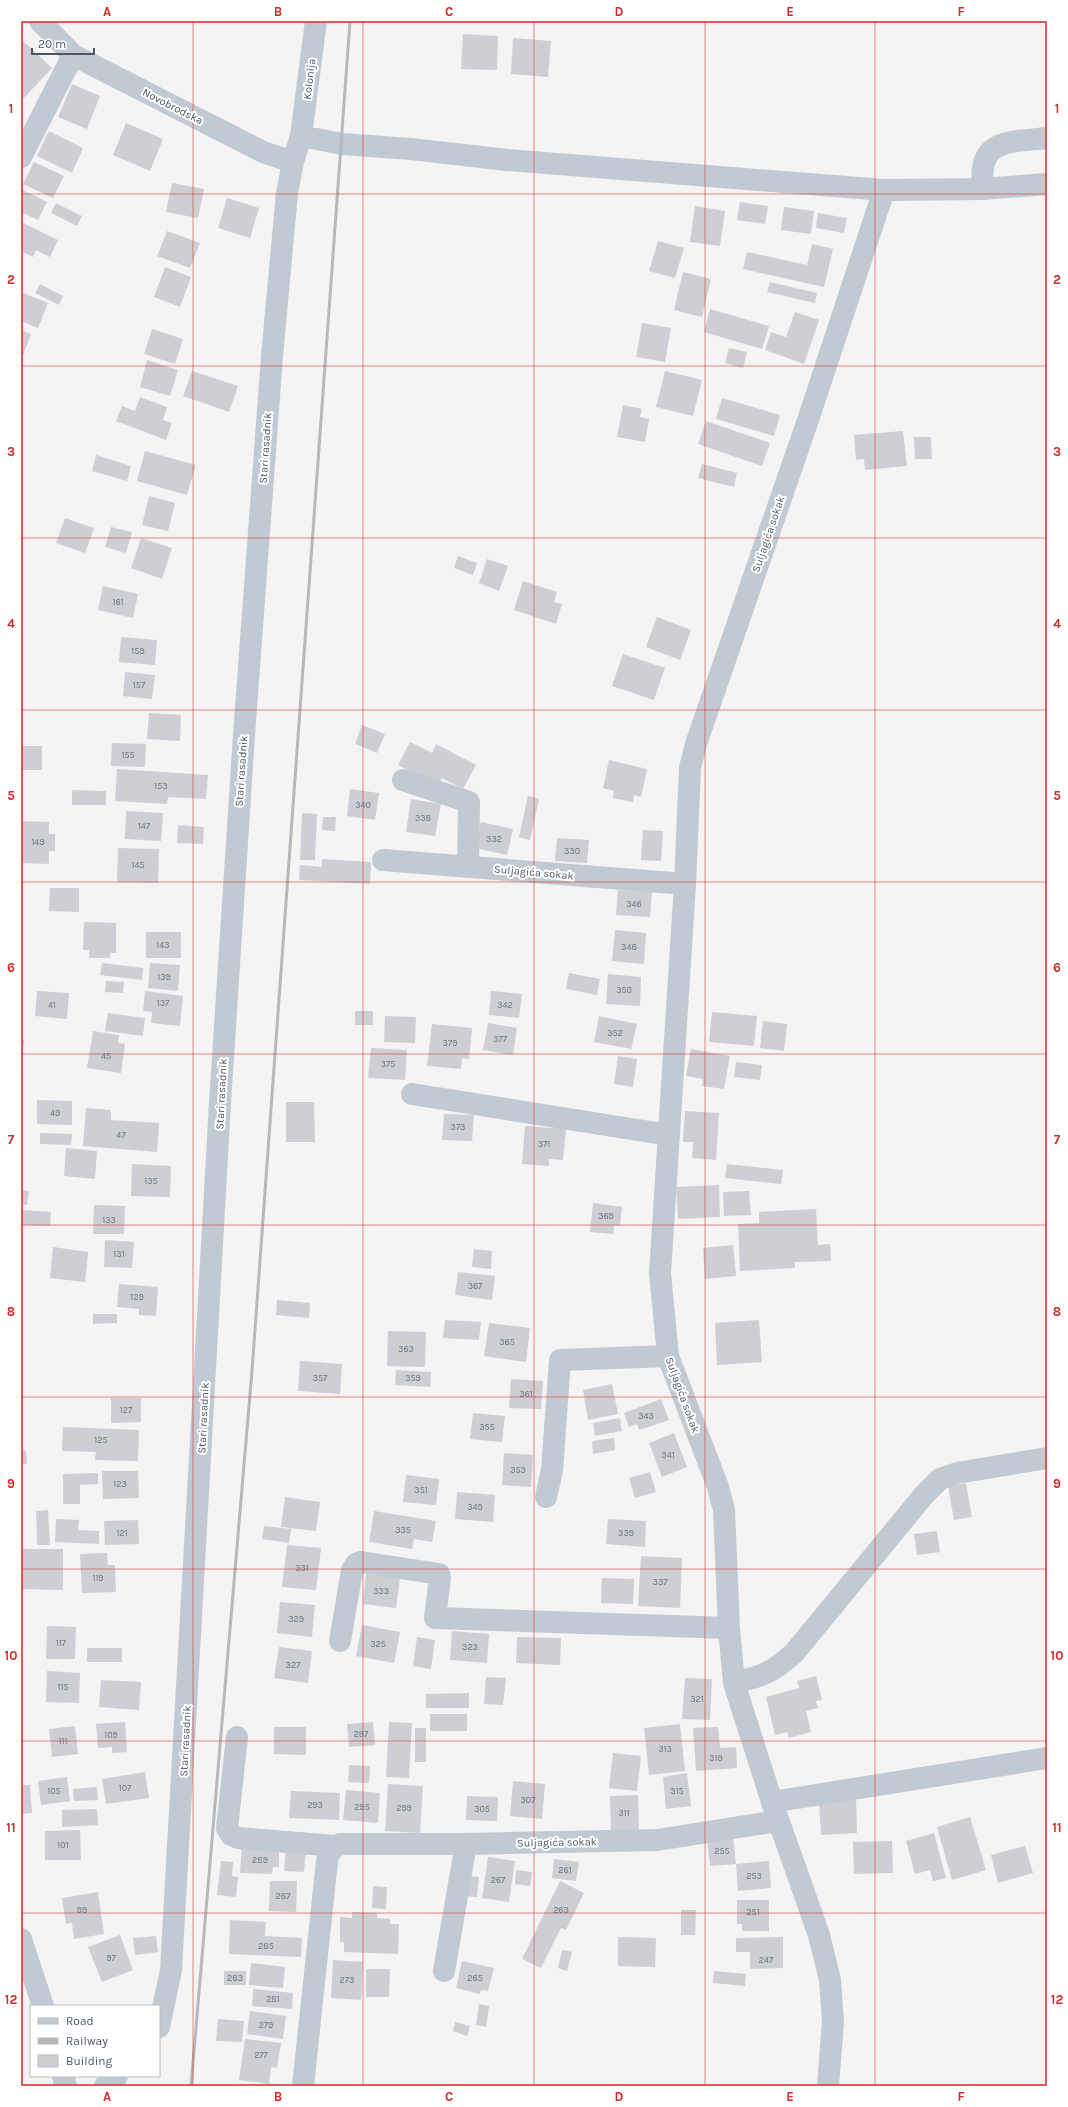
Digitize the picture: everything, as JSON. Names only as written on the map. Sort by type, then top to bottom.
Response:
[{"type":"street","name":"Novobrodska","points":[[40,21],[73,55],[257,149],[293,162]]},
{"type":"street","name":"Kolonija","points":[[301,136],[316,21]]},
{"type":"street","points":[[21,157],[73,55]]},
{"type":"street","points":[[293,162],[301,136],[342,144],[411,149],[507,160],[884,190],[982,189],[1047,184]]},
{"type":"street","points":[[982,189],[984,161],[989,152],[1000,145],[1047,138]]},
{"type":"street","name":"Stari rasadnik","points":[[160,2022],[171,1970],[220,1111],[244,735],[272,356],[287,193],[293,162]]},
{"type":"street","name":"Suljagića sokak","points":[[828,2086],[833,2022],[830,1980],[819,1934],[775,1811],[734,1683],[728,1628],[724,1510],[718,1488],[668,1356],[660,1273],[685,884],[690,768],[696,744],[808,420],[884,190]]},
{"type":"street","points":[[403,780],[469,802],[468,867]]},
{"type":"street","name":"Suljagića sokak","points":[[383,860],[685,884]]},
{"type":"street","points":[[412,1094],[670,1135]]},
{"type":"street","points":[[546,1497],[552,1470],[560,1360],[668,1356]]},
{"type":"street","points":[[734,1683],[764,1676],[780,1666],[794,1653],[924,1495],[940,1479],[958,1473],[1047,1458]]},
{"type":"street","points":[[340,1641],[352,1570],[356,1564],[361,1562],[439,1574],[440,1578],[435,1618],[728,1628]]},
{"type":"street","name":"Suljagića sokak","points":[[237,1737],[227,1828],[231,1835],[238,1838],[335,1846],[341,1844],[466,1844],[657,1840],[775,1811]]},
{"type":"street","points":[[775,1811],[1047,1758]]},
{"type":"street","points":[[444,1971],[466,1844]]},
{"type":"street","points":[[303,2086],[327,1861],[331,1850],[335,1846]]},
{"type":"street","points":[[21,1939],[43,2005]]},
{"type":"street","points":[[105,2086],[116,2077]]},
{"type":"building","points":[[463,34],[498,36],[497,70],[461,69]]},
{"type":"building","points":[[513,38],[551,41],[548,77],[511,74]]},
{"type":"building","points":[[21,39],[52,68],[24,98],[21,96]]},
{"type":"building","points":[[72,84],[100,96],[87,129],[58,117]]},
{"type":"building","points":[[126,123],[163,139],[150,171],[113,155]]},
{"type":"building","points":[[49,131],[83,148],[72,173],[37,156]]},
{"type":"building","points":[[34,162],[64,176],[53,198],[23,184]]},
{"type":"building","points":[[172,183],[204,189],[198,218],[166,212]]},
{"type":"building","points":[[21,189],[47,202],[38,220],[21,212]]},
{"type":"building","points":[[227,198],[259,208],[250,238],[218,228]]},
{"type":"building","points":[[740,202],[768,206],[765,224],[737,220]]},
{"type":"building","points":[[56,203],[82,216],[77,226],[51,213]]},
{"type":"building","points":[[695,206],[725,211],[720,246],[690,242]]},
{"type":"building","points":[[784,207],[814,211],[811,234],[781,230]]},
{"type":"building","points":[[818,213],[847,218],[844,233],[816,228]]},
{"type":"building","points":[[21,222],[58,240],[50,257],[36,250],[33,257],[21,251]]},
{"type":"building","points":[[167,231],[200,243],[190,268],[157,256]]},
{"type":"building","points":[[658,241],[684,248],[675,278],[649,271]]},
{"type":"building","points":[[812,244],[833,249],[824,287],[743,269],[747,252],[807,265]]},
{"type":"building","points":[[165,267],[191,277],[180,307],[154,297]]},
{"type":"building","points":[[683,272],[711,279],[702,317],[674,310]]},
{"type":"building","points":[[770,282],[817,293],[815,303],[767,292]]},
{"type":"building","points":[[40,284],[63,296],[59,305],[35,293]]},
{"type":"building","points":[[23,293],[48,303],[38,328],[21,321],[21,298]]},
{"type":"building","points":[[710,309],[769,326],[762,349],[704,332]]},
{"type":"building","points":[[795,312],[819,320],[804,364],[765,350],[771,332],[786,337]]},
{"type":"building","points":[[642,323],[671,328],[665,362],[636,357]]},
{"type":"building","points":[[152,329],[183,339],[175,364],[144,354]]},
{"type":"building","points":[[21,330],[31,334],[23,355],[21,354]]},
{"type":"building","points":[[729,348],[747,352],[743,368],[725,363]]},
{"type":"building","points":[[147,360],[178,370],[170,396],[140,387]]},
{"type":"building","points":[[192,371],[238,386],[229,412],[183,396]]},
{"type":"building","points":[[665,371],[702,380],[693,416],[656,407]]},
{"type":"building","points":[[140,397],[167,407],[163,420],[172,423],[166,440],[116,421],[122,406],[135,411]]},
{"type":"building","points":[[722,398],[780,415],[774,436],[716,419]]},
{"type":"building","points":[[623,405],[642,409],[640,417],[649,419],[645,442],[617,437]]},
{"type":"building","points":[[706,421],[770,443],[762,466],[698,444]]},
{"type":"building","points":[[903,431],[907,466],[865,470],[864,459],[856,460],[854,435]]},
{"type":"building","points":[[914,437],[931,437],[932,459],[915,459]]},
{"type":"building","points":[[145,451],[196,465],[187,495],[137,481]]},
{"type":"building","points":[[96,455],[131,466],[127,481],[92,471]]},
{"type":"building","points":[[702,464],[737,473],[734,487],[698,478]]},
{"type":"building","points":[[149,496],[175,503],[168,531],[142,525]]},
{"type":"building","points":[[65,518],[94,528],[85,553],[56,543]]},
{"type":"building","points":[[111,527],[132,532],[126,553],[105,547]]},
{"type":"building","points":[[141,538],[172,548],[162,579],[131,568]]},
{"type":"building","points":[[458,556],[477,563],[473,575],[454,568]]},
{"type":"building","points":[[487,559],[508,566],[499,591],[479,583]]},
{"type":"building","points":[[523,581],[557,592],[554,602],[562,604],[556,624],[514,610]]},
{"type":"building","points":[[103,586],[138,594],[133,618],[98,610]]},
{"type":"building","points":[[657,617],[691,630],[680,660],[646,647]]},
{"type":"building","points":[[121,637],[157,640],[155,665],[119,662]]},
{"type":"building","points":[[623,654],[665,668],[654,700],[612,686]]},
{"type":"building","points":[[125,672],[155,675],[152,699],[123,696]]},
{"type":"building","points":[[149,713],[181,715],[180,741],[147,739]]},
{"type":"building","points":[[362,725],[385,734],[377,753],[355,744]]},
{"type":"building","points":[[410,742],[432,753],[436,744],[476,765],[463,789],[442,778],[438,785],[398,765]]},
{"type":"building","points":[[112,743],[146,744],[145,767],[111,766]]},
{"type":"building","points":[[21,746],[42,746],[42,770],[21,770]]},
{"type":"building","points":[[609,760],[647,769],[641,797],[634,795],[633,802],[613,798],[614,791],[603,788]]},
{"type":"building","points":[[117,769],[208,775],[206,799],[168,797],[167,804],[115,801]]},
{"type":"building","points":[[350,789],[379,793],[375,820],[347,816]]},
{"type":"building","points":[[72,790],[106,791],[106,805],[72,805]]},
{"type":"building","points":[[528,796],[539,799],[530,840],[519,837]]},
{"type":"building","points":[[411,799],[441,804],[435,836],[406,832]]},
{"type":"building","points":[[126,811],[163,813],[161,841],[125,839]]},
{"type":"building","points":[[302,813],[317,814],[315,860],[300,860]]},
{"type":"building","points":[[323,817],[336,817],[335,831],[322,830]]},
{"type":"building","points":[[21,821],[49,822],[49,834],[55,834],[55,851],[49,851],[49,864],[21,863]]},
{"type":"building","points":[[481,822],[513,829],[507,855],[475,848]]},
{"type":"building","points":[[178,825],[204,827],[203,844],[177,843]]},
{"type":"building","points":[[643,830],[663,831],[661,861],[641,860]]},
{"type":"building","points":[[557,838],[589,840],[587,863],[555,861]]},
{"type":"building","points":[[118,848],[159,849],[158,883],[117,882]]},
{"type":"building","points":[[322,859],[371,862],[370,884],[299,880],[300,865],[322,867]]},
{"type":"building","points":[[50,888],[79,888],[79,912],[49,911]]},
{"type":"building","points":[[618,890],[652,892],[650,917],[616,915]]},
{"type":"building","points":[[84,922],[116,923],[116,953],[110,953],[110,958],[89,958],[89,950],[83,950]]},
{"type":"building","points":[[615,930],[646,933],[644,964],[612,961]]},
{"type":"building","points":[[146,932],[181,932],[181,958],[146,958]]},
{"type":"building","points":[[102,963],[143,968],[142,980],[100,975]]},
{"type":"building","points":[[150,963],[180,965],[178,991],[148,988]]},
{"type":"building","points":[[569,973],[600,979],[597,995],[566,989]]},
{"type":"building","points":[[608,974],[641,977],[640,1006],[606,1004]]},
{"type":"building","points":[[106,981],[124,982],[123,993],[105,992]]},
{"type":"building","points":[[37,991],[69,993],[67,1019],[35,1016]]},
{"type":"building","points":[[145,991],[183,996],[180,1026],[151,1023],[152,1012],[143,1011]]},
{"type":"building","points":[[491,991],[522,994],[519,1018],[489,1015]]},
{"type":"building","points":[[355,1011],[373,1011],[373,1025],[355,1025]]},
{"type":"building","points":[[712,1012],[757,1016],[754,1046],[709,1042]]},
{"type":"building","points":[[108,1013],[145,1018],[143,1036],[105,1031]]},
{"type":"building","points":[[385,1016],[416,1017],[415,1043],[384,1042]]},
{"type":"building","points":[[599,1016],[637,1024],[631,1049],[594,1042]]},
{"type":"building","points":[[763,1021],[787,1024],[784,1051],[760,1048]]},
{"type":"building","points":[[488,1023],[517,1028],[513,1055],[483,1050]]},
{"type":"building","points":[[432,1024],[472,1028],[469,1059],[462,1058],[461,1069],[427,1066]]},
{"type":"building","points":[[93,1031],[119,1035],[118,1043],[125,1044],[121,1073],[87,1068]]},
{"type":"building","points":[[21,1040],[24,1040],[22,1058],[21,1058]]},
{"type":"building","points":[[371,1048],[407,1050],[405,1080],[368,1078]]},
{"type":"building","points":[[691,1049],[730,1056],[724,1089],[702,1086],[703,1079],[686,1076]]},
{"type":"building","points":[[618,1056],[637,1059],[633,1087],[614,1084]]},
{"type":"building","points":[[736,1062],[762,1065],[760,1080],[734,1077]]},
{"type":"building","points":[[37,1100],[72,1101],[72,1125],[37,1124]]},
{"type":"building","points":[[286,1102],[314,1102],[315,1142],[286,1142]]},
{"type":"building","points":[[86,1108],[111,1110],[111,1120],[159,1123],[157,1152],[83,1146]]},
{"type":"building","points":[[685,1111],[719,1113],[716,1160],[692,1158],[693,1142],[683,1142]]},
{"type":"building","points":[[444,1114],[474,1115],[472,1141],[442,1140]]},
{"type":"building","points":[[525,1126],[566,1129],[563,1160],[549,1159],[549,1166],[522,1164]]},
{"type":"building","points":[[40,1133],[72,1134],[71,1145],[40,1144]]},
{"type":"building","points":[[66,1148],[97,1151],[95,1179],[64,1176]]},
{"type":"building","points":[[132,1164],[171,1166],[170,1197],[131,1196]]},
{"type":"building","points":[[727,1164],[783,1170],[781,1184],[725,1178]]},
{"type":"building","points":[[719,1185],[720,1217],[678,1219],[676,1187]]},
{"type":"building","points":[[21,1190],[29,1191],[27,1205],[21,1204]]},
{"type":"building","points":[[749,1191],[751,1215],[724,1216],[723,1192]]},
{"type":"building","points":[[593,1203],[622,1207],[620,1226],[614,1225],[613,1234],[590,1232]]},
{"type":"building","points":[[94,1205],[125,1206],[124,1234],[93,1234]]},
{"type":"building","points":[[816,1209],[818,1245],[830,1244],[831,1261],[795,1262],[795,1268],[740,1271],[738,1224],[759,1223],[759,1212]]},
{"type":"building","points":[[21,1210],[51,1212],[50,1226],[21,1225]]},
{"type":"building","points":[[105,1240],[134,1242],[132,1268],[104,1267]]},
{"type":"building","points":[[733,1245],[736,1276],[705,1279],[703,1248]]},
{"type":"building","points":[[53,1247],[88,1252],[85,1282],[50,1278]]},
{"type":"building","points":[[474,1249],[492,1251],[491,1269],[472,1267]]},
{"type":"building","points":[[458,1272],[495,1276],[492,1300],[455,1295]]},
{"type":"building","points":[[119,1284],[158,1287],[156,1316],[139,1315],[139,1309],[117,1307]]},
{"type":"building","points":[[277,1300],[310,1303],[309,1318],[276,1315]]},
{"type":"building","points":[[93,1314],[117,1314],[117,1323],[93,1324]]},
{"type":"building","points":[[445,1320],[481,1322],[479,1340],[443,1338]]},
{"type":"building","points":[[759,1320],[762,1362],[717,1365],[715,1323]]},
{"type":"building","points":[[489,1323],[530,1328],[526,1362],[484,1356]]},
{"type":"building","points":[[388,1331],[426,1332],[425,1367],[387,1366]]},
{"type":"building","points":[[300,1361],[342,1364],[340,1394],[298,1391]]},
{"type":"building","points":[[396,1370],[431,1372],[430,1387],[395,1385]]},
{"type":"building","points":[[511,1379],[543,1381],[541,1409],[509,1408]]},
{"type":"building","points":[[612,1384],[618,1414],[588,1420],[583,1390]]},
{"type":"building","points":[[111,1398],[141,1398],[141,1422],[111,1423]]},
{"type":"building","points":[[661,1399],[669,1420],[639,1430],[637,1424],[629,1427],[624,1413]]},
{"type":"building","points":[[473,1413],[505,1416],[502,1442],[470,1439]]},
{"type":"building","points":[[620,1418],[622,1431],[595,1436],[593,1423]]},
{"type":"building","points":[[63,1427],[139,1430],[138,1461],[95,1460],[96,1452],[62,1451]]},
{"type":"building","points":[[674,1433],[687,1467],[662,1477],[649,1443]]},
{"type":"building","points":[[614,1438],[615,1450],[593,1454],[592,1441]]},
{"type":"building","points":[[21,1451],[26,1451],[27,1464],[21,1464]]},
{"type":"building","points":[[504,1453],[533,1455],[531,1487],[502,1485]]},
{"type":"building","points":[[102,1471],[138,1471],[139,1498],[103,1499]]},
{"type":"building","points":[[650,1472],[656,1492],[635,1498],[629,1478]]},
{"type":"building","points":[[98,1473],[98,1484],[80,1485],[80,1504],[63,1504],[63,1474]]},
{"type":"building","points":[[406,1475],[439,1479],[436,1505],[403,1502]]},
{"type":"building","points":[[966,1483],[972,1517],[954,1520],[948,1486]]},
{"type":"building","points":[[457,1492],[495,1495],[493,1522],[455,1519]]},
{"type":"building","points":[[285,1497],[320,1502],[316,1531],[281,1527]]},
{"type":"building","points":[[48,1510],[50,1545],[37,1545],[36,1511]]},
{"type":"building","points":[[374,1511],[436,1521],[432,1542],[414,1539],[412,1549],[369,1542]]},
{"type":"building","points":[[56,1519],[79,1520],[78,1530],[99,1531],[99,1544],[55,1542]]},
{"type":"building","points":[[608,1519],[646,1521],[645,1547],[606,1544]]},
{"type":"building","points":[[138,1520],[139,1544],[105,1545],[104,1521]]},
{"type":"building","points":[[264,1526],[291,1529],[289,1543],[262,1539]]},
{"type":"building","points":[[937,1531],[940,1552],[917,1555],[914,1534]]},
{"type":"building","points":[[287,1545],[321,1548],[316,1590],[282,1587]]},
{"type":"building","points":[[21,1549],[63,1549],[63,1590],[21,1589]]},
{"type":"building","points":[[107,1553],[108,1565],[115,1565],[116,1592],[82,1593],[80,1554]]},
{"type":"building","points":[[641,1556],[682,1558],[680,1608],[638,1606]]},
{"type":"building","points":[[366,1574],[400,1578],[396,1608],[363,1604]]},
{"type":"building","points":[[602,1578],[634,1579],[633,1604],[601,1603]]},
{"type":"building","points":[[280,1602],[315,1605],[312,1637],[277,1633]]},
{"type":"building","points":[[362,1625],[400,1632],[394,1663],[356,1656]]},
{"type":"building","points":[[47,1626],[76,1627],[75,1659],[46,1659]]},
{"type":"building","points":[[452,1631],[489,1634],[487,1663],[450,1660]]},
{"type":"building","points":[[417,1637],[435,1640],[431,1669],[413,1666]]},
{"type":"building","points":[[517,1637],[561,1638],[560,1665],[516,1663]]},
{"type":"building","points":[[279,1647],[312,1651],[308,1683],[274,1678]]},
{"type":"building","points":[[87,1648],[122,1648],[122,1662],[87,1662]]},
{"type":"building","points":[[47,1671],[80,1673],[79,1703],[46,1702]]},
{"type":"building","points":[[816,1676],[822,1700],[816,1701],[818,1708],[806,1711],[811,1732],[789,1738],[787,1732],[775,1735],[766,1697],[799,1688],[797,1681]]},
{"type":"building","points":[[486,1677],[506,1678],[503,1705],[484,1704]]},
{"type":"building","points":[[685,1678],[712,1679],[710,1720],[682,1719]]},
{"type":"building","points":[[101,1680],[141,1682],[139,1710],[99,1707]]},
{"type":"building","points":[[469,1693],[469,1708],[426,1708],[426,1694]]},
{"type":"building","points":[[430,1714],[467,1714],[467,1731],[430,1731]]},
{"type":"building","points":[[125,1722],[127,1752],[112,1753],[112,1747],[98,1748],[96,1724]]},
{"type":"building","points":[[373,1722],[375,1745],[349,1747],[347,1724]]},
{"type":"building","points":[[389,1722],[412,1723],[409,1778],[386,1777]]},
{"type":"building","points":[[680,1724],[685,1771],[649,1775],[644,1728]]},
{"type":"building","points":[[75,1726],[78,1754],[52,1757],[49,1729]]},
{"type":"building","points":[[274,1727],[306,1727],[306,1755],[274,1754]]},
{"type":"building","points":[[718,1727],[720,1748],[736,1747],[737,1768],[696,1771],[693,1728]]},
{"type":"building","points":[[415,1728],[426,1728],[426,1762],[415,1762]]},
{"type":"building","points":[[613,1753],[641,1756],[637,1791],[609,1788]]},
{"type":"building","points":[[349,1765],[370,1766],[369,1783],[348,1782]]},
{"type":"building","points":[[145,1772],[149,1798],[106,1804],[102,1779]]},
{"type":"building","points":[[687,1773],[691,1806],[666,1809],[663,1777]]},
{"type":"building","points":[[67,1777],[70,1801],[41,1805],[38,1781]]},
{"type":"building","points":[[513,1781],[545,1784],[542,1819],[510,1816]]},
{"type":"building","points":[[388,1784],[423,1786],[420,1833],[385,1831]]},
{"type":"building","points":[[21,1785],[30,1785],[32,1813],[21,1814]]},
{"type":"building","points":[[97,1787],[98,1800],[74,1801],[73,1789]]},
{"type":"building","points":[[346,1790],[380,1793],[378,1823],[343,1820]]},
{"type":"building","points":[[291,1791],[340,1793],[339,1820],[289,1818]]},
{"type":"building","points":[[638,1795],[639,1831],[611,1832],[610,1796]]},
{"type":"building","points":[[467,1796],[498,1797],[497,1821],[466,1820]]},
{"type":"building","points":[[856,1799],[857,1833],[821,1835],[819,1801]]},
{"type":"building","points":[[97,1809],[98,1825],[62,1827],[62,1810]]},
{"type":"building","points":[[970,1817],[986,1870],[952,1880],[937,1827]]},
{"type":"building","points":[[80,1830],[81,1860],[45,1860],[45,1831]]},
{"type":"building","points":[[934,1833],[946,1878],[933,1881],[930,1870],[915,1874],[906,1841]]},
{"type":"building","points":[[733,1836],[736,1864],[710,1866],[707,1838]]},
{"type":"building","points":[[892,1841],[893,1873],[854,1874],[853,1842]]},
{"type":"building","points":[[242,1845],[273,1846],[272,1852],[279,1852],[279,1867],[273,1867],[272,1874],[240,1873]]},
{"type":"building","points":[[1025,1846],[1033,1873],[998,1883],[991,1855]]},
{"type":"building","points":[[286,1847],[306,1849],[304,1872],[284,1871]]},
{"type":"building","points":[[488,1857],[515,1861],[509,1902],[482,1898]]},
{"type":"building","points":[[554,1859],[579,1862],[576,1881],[552,1878]]},
{"type":"building","points":[[221,1861],[233,1862],[232,1876],[238,1877],[236,1897],[217,1895]]},
{"type":"building","points":[[769,1861],[771,1888],[738,1891],[736,1864]]},
{"type":"building","points":[[516,1870],[532,1872],[530,1886],[515,1884]]},
{"type":"building","points":[[464,1876],[479,1877],[477,1897],[462,1896]]},
{"type":"building","points":[[270,1881],[297,1881],[296,1912],[269,1911]]},
{"type":"building","points":[[560,1881],[584,1893],[566,1930],[561,1928],[541,1968],[522,1959]]},
{"type":"building","points":[[373,1886],[387,1887],[386,1909],[372,1908]]},
{"type":"building","points":[[98,1892],[104,1934],[74,1939],[72,1923],[66,1924],[62,1898]]},
{"type":"building","points":[[737,1900],[769,1900],[769,1931],[742,1931],[742,1924],[737,1924]]},
{"type":"building","points":[[681,1910],[696,1910],[695,1935],[681,1935]]},
{"type":"building","points":[[352,1912],[377,1913],[377,1918],[390,1919],[390,1924],[399,1924],[398,1954],[344,1952],[344,1942],[340,1942],[340,1917],[352,1918]]},
{"type":"building","points":[[230,1920],[266,1922],[265,1936],[302,1938],[301,1957],[229,1954]]},
{"type":"building","points":[[120,1935],[133,1970],[102,1982],[88,1947]]},
{"type":"building","points":[[156,1936],[158,1952],[135,1955],[133,1938]]},
{"type":"building","points":[[618,1937],[656,1938],[655,1967],[618,1966]]},
{"type":"building","points":[[783,1937],[783,1968],[750,1969],[750,1952],[736,1952],[736,1938]]},
{"type":"building","points":[[562,1950],[572,1952],[567,1971],[558,1968]]},
{"type":"building","points":[[333,1960],[363,1962],[361,2000],[331,1998]]},
{"type":"building","points":[[462,1961],[494,1968],[488,1991],[481,1990],[480,1994],[456,1988]]},
{"type":"building","points":[[251,1963],[285,1967],[283,1988],[249,1985]]},
{"type":"building","points":[[366,1969],[390,1969],[389,1997],[366,1997]]},
{"type":"building","points":[[224,1971],[246,1971],[246,1985],[224,1985]]},
{"type":"building","points":[[714,1971],[746,1974],[745,1986],[713,1983]]},
{"type":"building","points":[[253,1989],[293,1993],[292,2009],[252,2006]]},
{"type":"building","points":[[479,2004],[489,2006],[486,2027],[476,2025]]},
{"type":"building","points":[[250,2011],[286,2016],[283,2039],[247,2034]]},
{"type":"building","points":[[218,2019],[244,2021],[242,2042],[216,2041]]},
{"type":"building","points":[[455,2022],[470,2026],[467,2036],[453,2031]]},
{"type":"building","points":[[245,2039],[281,2043],[277,2068],[271,2067],[269,2084],[239,2080]]},
{"type":"railway","points":[[191,2086],[252,1371],[350,21]]}]
